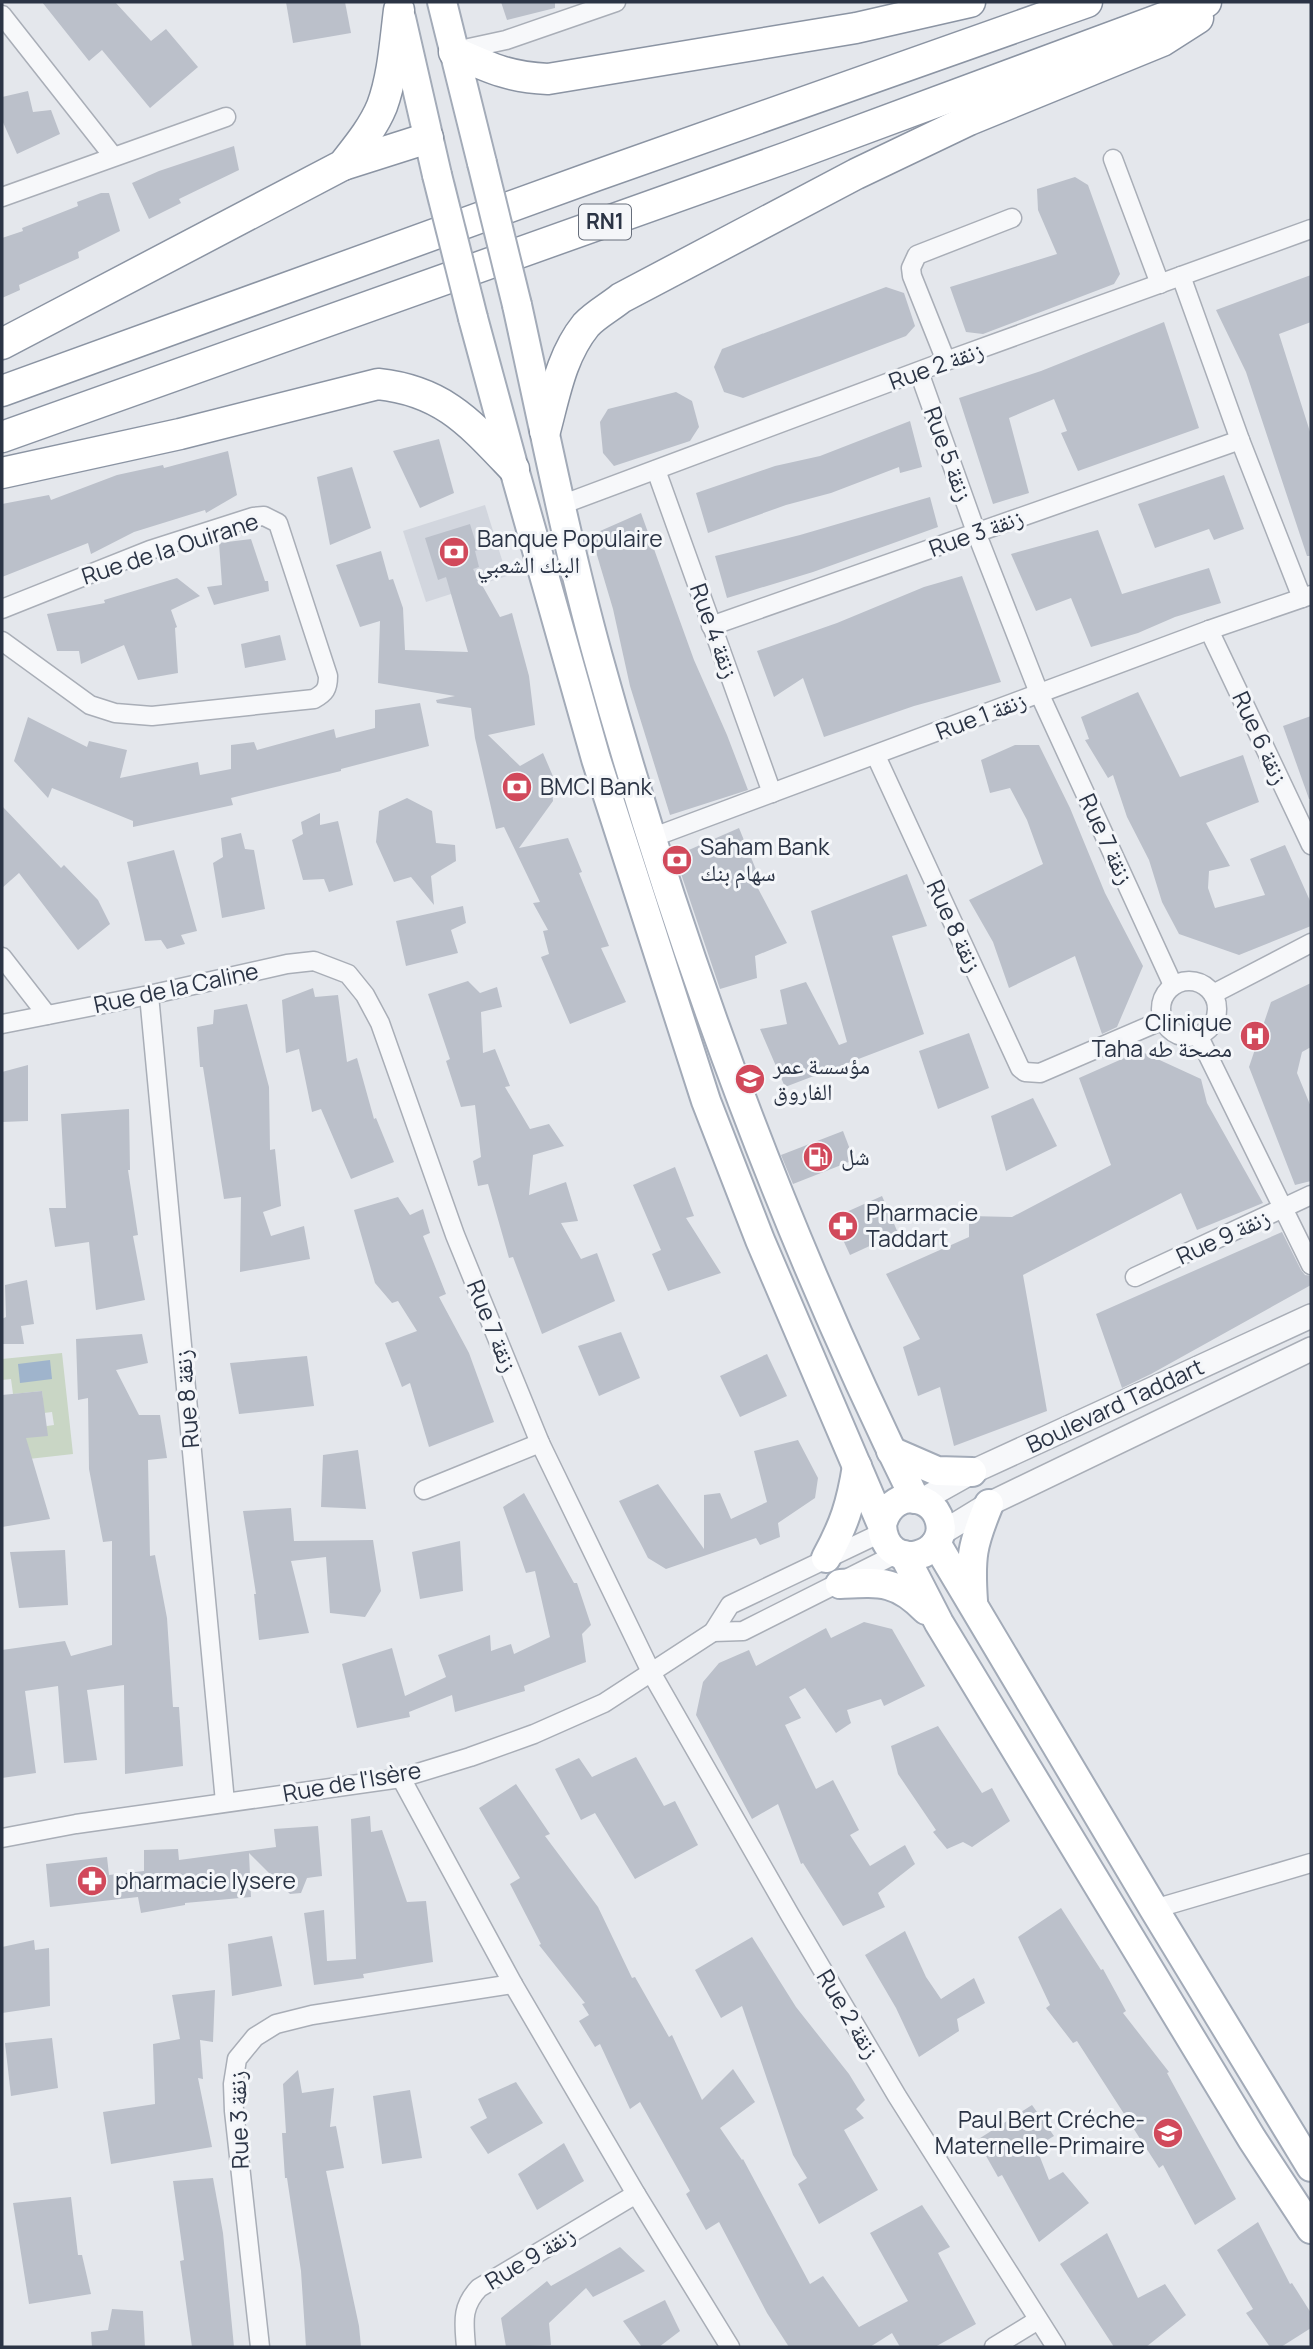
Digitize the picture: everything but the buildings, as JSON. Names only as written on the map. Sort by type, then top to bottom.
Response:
[{"type":"highway","points":[[454,52],[520,78],[548,79],[856,28],[970,2]]},
{"type":"highway","name":"RN1","points":[[2,391],[595,176],[1087,2]]},
{"type":"highway","name":"RN1","points":[[2,437],[788,157],[1206,2]]},
{"type":"highway","points":[[545,431],[559,374],[570,349],[588,323],[621,298],[856,174],[969,120],[1162,41],[1225,2]]},
{"type":"highway","points":[[343,165],[369,131],[381,107],[390,80],[398,6]]},
{"type":"highway","points":[[2,344],[343,165],[428,138]]},
{"type":"highway","points":[[2,473],[180,434],[378,384],[402,386],[427,395],[455,411],[477,430],[514,470]]},
{"type":"main road","points":[[442,2],[517,305],[561,505],[598,655],[651,838],[738,1089],[847,1358],[891,1451],[918,1499]]},
{"type":"main road","points":[[398,6],[473,318],[619,834],[706,1101],[760,1240],[892,1541],[1252,2139],[1311,2229]]},
{"type":"main road","points":[[891,1451],[937,1471],[972,1472]]},
{"type":"main road","points":[[826,1558],[842,1529],[852,1501],[857,1466]]},
{"type":"main road","points":[[903,1499],[918,1499],[936,1512],[940,1522],[938,1538],[931,1549],[920,1555],[892,1541],[886,1514],[893,1505],[903,1499]]},
{"type":"main road","points":[[973,1604],[971,1564],[975,1539],[989,1504]]},
{"type":"main road","points":[[938,1538],[973,1604],[1311,2167]]},
{"type":"main road","points":[[840,1584],[867,1582],[901,1588],[912,1595],[939,1623]]},
{"type":"street","points":[[454,52],[506,40],[616,2]]},
{"type":"street","points":[[2,15],[113,156]]},
{"type":"street","points":[[2,197],[226,117]]},
{"type":"street","points":[[1113,159],[1160,284]]},
{"type":"street","points":[[946,361],[912,276],[912,262],[917,256],[1012,218]]},
{"type":"street","name":"Rue 2 زنقة","points":[[561,505],[946,361],[1311,229]]},
{"type":"street","points":[[1181,276],[1240,440],[1307,597]]},
{"type":"street","name":"Rue 5 زنقة","points":[[919,372],[976,532],[1039,693]]},
{"type":"street","name":"Rue 3 زنقة","points":[[712,626],[1240,440]]},
{"type":"street","name":"Rue 4 زنقة","points":[[656,470],[772,793]]},
{"type":"street","name":"Rue de la Ouirane","points":[[2,609],[150,550],[253,517],[271,517],[278,523],[328,676],[328,684],[327,690],[314,699],[152,716],[115,713],[90,705],[2,642]]},
{"type":"street","name":"Rue 1 زنقة","points":[[651,838],[1209,630],[1307,597]]},
{"type":"street","name":"Rue 6 زنقة","points":[[1209,630],[1311,845]]},
{"type":"street","name":"Rue 7 زنقة","points":[[1039,693],[1173,985]]},
{"type":"street","name":"Rue 8 زنقة","points":[[876,756],[1020,1068],[1032,1074],[1048,1070],[1163,1020]]},
{"type":"street","points":[[1213,994],[1311,943]]},
{"type":"street","points":[[2,957],[47,1015]]},
{"type":"street","name":"Rue de la Caline","points":[[2,1024],[287,964],[314,961],[348,974]]},
{"type":"street","name":"Rue 7 زنقة","points":[[348,974],[366,995],[380,1023],[455,1235],[540,1443],[652,1674]]},
{"type":"street","points":[[1195,982],[1208,988],[1213,994],[1216,1018],[1212,1026],[1198,1035],[1177,1035],[1163,1020],[1162,1000],[1173,985],[1195,982]]},
{"type":"street","name":"Rue 8 زنقة","points":[[149,995],[225,1802]]},
{"type":"street","points":[[1198,1035],[1311,1265]]},
{"type":"street","name":"Rue 9 زنقة","points":[[1135,1277],[1311,1195]]},
{"type":"street","name":"Boulevard Taddart","points":[[918,1499],[1311,1316]]},
{"type":"street","name":"Boulevard Taddart","points":[[938,1538],[989,1504],[1311,1349]]},
{"type":"street","points":[[424,1490],[540,1443]]},
{"type":"street","name":"Rue de l'Isère","points":[[2,1838],[76,1824],[401,1778],[470,1757],[534,1734],[604,1703],[713,1632],[730,1605],[826,1558],[892,1541]]},
{"type":"street","name":"Rue de l'Isère","points":[[713,1632],[743,1630],[840,1584],[892,1541]]},
{"type":"street","name":"Rue 2 زنقة","points":[[652,1674],[897,2095],[1056,2347]]},
{"type":"street","points":[[401,1778],[513,1984],[636,2194],[730,2347]]},
{"type":"street","points":[[1154,1909],[1311,1863]]},
{"type":"street","name":"Rue 3 زنقة","points":[[260,2347],[234,2111],[233,2084],[237,2059],[254,2037],[276,2024],[312,2015],[513,1984]]},
{"type":"street","name":"Rue 9 زنقة","points":[[467,2347],[464,2323],[466,2307],[469,2298],[480,2288],[636,2194]]},
{"type":"street","points":[[994,2347],[1038,2320]]},
{"type":"shaded area","points":[[485,505],[507,576],[426,602],[403,531]]},
{"type":"green space","points":[[62,1353],[73,1454],[2,1462],[2,1437],[25,1438],[54,1425],[52,1412],[44,1413],[42,1391],[13,1394],[11,1379],[2,1380],[2,1359]]},
{"type":"water","points":[[50,1360],[52,1379],[20,1383],[18,1364]]},
{"type":"place","name":"Banque Populaire البنك الشعبي","points":[[454,552]]},
{"type":"place","name":"BMCI Bank","points":[[517,787]]},
{"type":"place","name":"Saham Bank سهام بنك","points":[[677,860]]},
{"type":"place","name":"Clinique Taha مصحة طه","points":[[1255,1036]]},
{"type":"place","name":"مؤسسة عمر الفاروق","points":[[750,1079]]},
{"type":"place","name":"شل","points":[[818,1157]]},
{"type":"place","name":"Pharmacie Taddart","points":[[843,1226]]},
{"type":"place","name":"pharmacie lysere","points":[[92,1881]]},
{"type":"place","name":"Paul Bert Créche- Maternelle-Primaire","points":[[1168,2133]]}]
